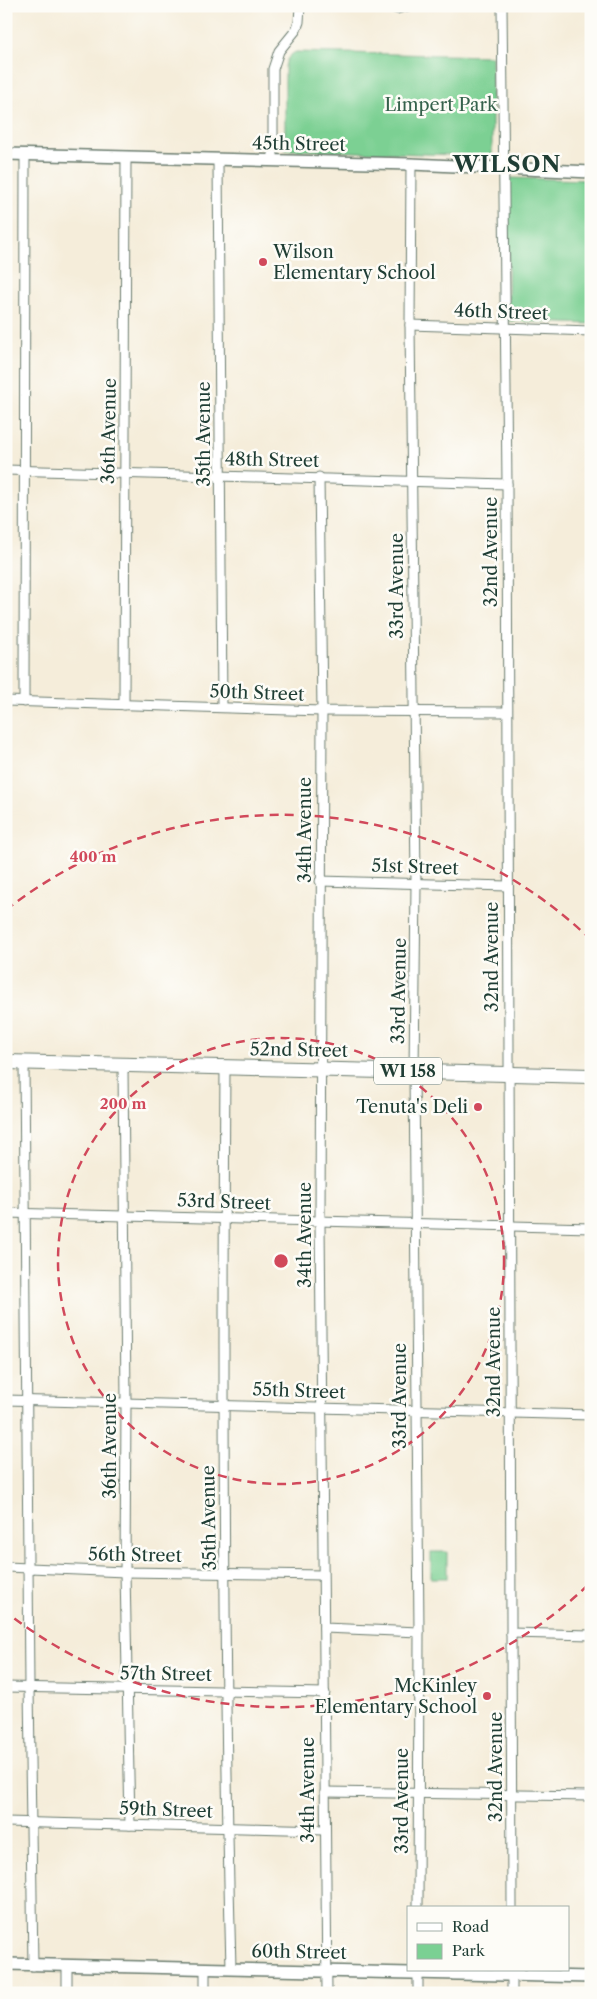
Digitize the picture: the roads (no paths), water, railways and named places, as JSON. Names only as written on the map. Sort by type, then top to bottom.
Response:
[{"type":"main road","name":"52nd Street","points":[[6,1062],[591,1076]]},
{"type":"street","points":[[273,161],[273,69],[279,51],[296,30],[299,22],[300,6]]},
{"type":"street","points":[[390,6],[396,9],[408,6]]},
{"type":"street","name":"32nd Avenue","points":[[502,6],[507,484],[512,1906]]},
{"type":"street","name":"45th Street","points":[[6,154],[411,164],[591,172]]},
{"type":"street","points":[[24,702],[25,154]]},
{"type":"street","name":"36th Avenue","points":[[124,705],[126,157]]},
{"type":"street","name":"35th Avenue","points":[[218,160],[222,707]]},
{"type":"street","name":"33rd Avenue","points":[[411,164],[410,325],[416,884],[414,1072],[419,1632],[418,1906]]},
{"type":"street","name":"46th Street","points":[[410,325],[591,331]]},
{"type":"street","name":"48th Street","points":[[6,470],[507,484]]},
{"type":"street","name":"34th Avenue","points":[[319,478],[322,711],[320,1222],[323,1408],[322,1575],[325,1693],[324,1830],[327,1993]]},
{"type":"street","name":"50th Street","points":[[6,702],[322,711],[507,712]]},
{"type":"street","name":"51st Street","points":[[320,881],[508,886]]},
{"type":"street","points":[[24,1063],[33,1966]]},
{"type":"street","name":"36th Avenue","points":[[124,1066],[125,1572],[130,1826]]},
{"type":"street","name":"35th Avenue","points":[[225,1067],[224,1405],[227,1828],[231,1968]]},
{"type":"street","name":"53rd Street","points":[[6,1213],[591,1228]]},
{"type":"street","name":"55th Street","points":[[6,1400],[591,1415]]},
{"type":"street","name":"56th Street","points":[[6,1567],[125,1572],[322,1575]]},
{"type":"street","points":[[324,1628],[419,1632]]},
{"type":"street","points":[[511,1633],[591,1635]]},
{"type":"street","name":"57th Street","points":[[6,1687],[127,1691],[325,1693]]},
{"type":"street","points":[[325,1792],[591,1796]]},
{"type":"street","name":"59th Street","points":[[6,1822],[324,1830]]},
{"type":"street","name":"60th Street","points":[[6,1964],[407,1972]]},
{"type":"street","points":[[67,1966],[67,1993]]},
{"type":"street","points":[[205,1968],[205,1993]]},
{"type":"street","points":[[418,1972],[418,1993]]},
{"type":"street","name":"60th Street","points":[[418,1972],[512,1973],[591,1977]]},
{"type":"street","points":[[512,1973],[512,1993]]},
{"type":"place","name":"Wilson Elementary School","points":[[263,262]]},
{"type":"place","name":"Tenuta's Deli","points":[[478,1107]]},
{"type":"place","name":"McKinley Elementary School","points":[[487,1696]]},
{"type":"district","name":"WILSON","points":[[507,164]]},
{"type":"park label","name":"Limpert Park","points":[[441,105]]}]
